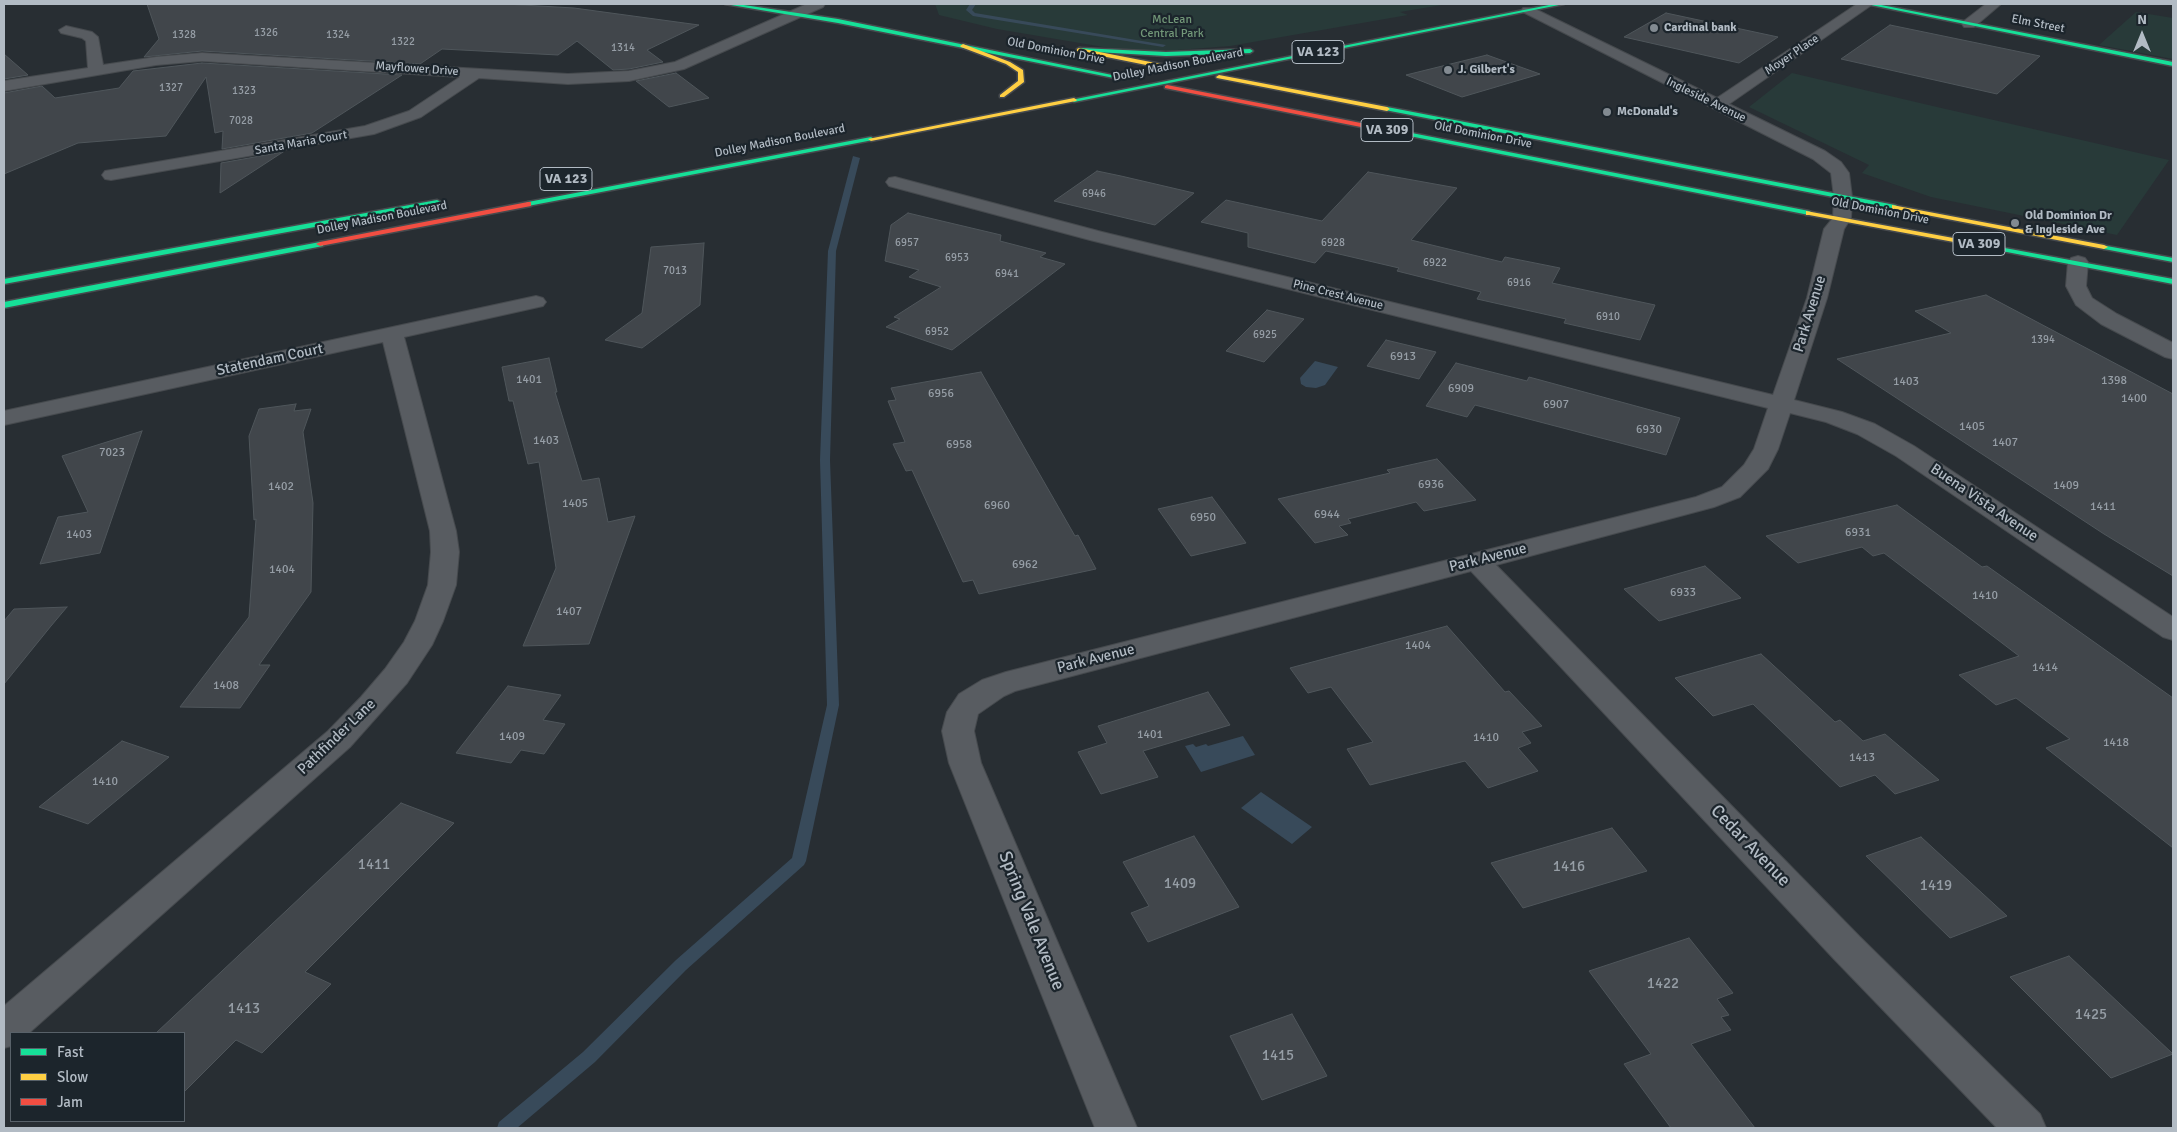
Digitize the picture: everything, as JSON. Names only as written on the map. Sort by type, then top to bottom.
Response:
[{"type":"main road","name":"Old Dominion Drive","points":[[728,4],[796,14],[1123,75],[1153,84],[2078,262],[2173,282]]},
{"type":"main road","points":[[1466,23],[1510,4]]},
{"type":"main road","name":"Dolley Madison Boulevard","points":[[4,305],[1280,60],[1466,23],[1527,7],[1561,4]]},
{"type":"main road","name":"Elm Street","points":[[1867,4],[2173,64]]},
{"type":"main road","points":[[963,46],[1008,63],[1021,71],[1022,77],[1020,82],[998,97],[1031,91]]},
{"type":"main road","name":"Old Dominion Drive","points":[[1076,49],[2173,260]]},
{"type":"main road","name":"Dolley Madison Boulevard","points":[[1076,49],[1166,54],[1255,50],[1079,83]]},
{"type":"main road","points":[[1275,88],[1268,82],[1265,74],[1280,60]]},
{"type":"main road","name":"Dolley Madison Boulevard","points":[[4,282],[444,201]]},
{"type":"street","name":"Mayflower Drive","points":[[4,86],[172,59],[218,57],[583,79],[650,73],[679,66],[818,4]]},
{"type":"street","name":"Moyer Place","points":[[1717,105],[1867,4]]},
{"type":"street","points":[[1969,24],[1994,4]]},
{"type":"street","name":"Ingleside Avenue","points":[[1527,7],[1831,163],[1841,177],[1843,197],[1842,218]]},
{"type":"street","points":[[66,30],[87,35],[93,40],[96,70]]},
{"type":"street","name":"Santa Maria Court","points":[[111,174],[368,130],[415,114],[477,73]]},
{"type":"street","name":"Pine Crest Avenue","points":[[895,182],[1097,236],[1781,404]]},
{"type":"street","name":"Park Avenue","points":[[963,712],[970,702],[992,688],[1006,683],[1705,502],[1731,492],[1749,477],[1761,460],[1817,298],[1834,230],[1842,218]]},
{"type":"street","points":[[2078,262],[2076,286],[2083,301],[2104,316],[2173,352]]},
{"type":"street","name":"Statendam Court","points":[[4,418],[536,302]]},
{"type":"street","name":"Pathfinder Lane","points":[[4,1031],[54,985],[339,739],[372,705],[396,676],[417,645],[430,621],[442,585],[445,552],[443,531],[392,334]]},
{"type":"street","name":"Buena Vista Avenue","points":[[1781,404],[1834,417],[1885,439],[2173,630]]},
{"type":"street","name":"Cedar Avenue","points":[[1477,560],[1847,948],[2025,1128]]},
{"type":"street","name":"Spring Vale Avenue","points":[[963,712],[958,732],[964,763],[1116,1128]]},
{"type":"green space","name":"McLean Central Park","points":[[935,4],[1448,4],[1400,12],[1408,15],[1230,46],[1139,53],[997,29],[939,15]]},
{"type":"green space","points":[[2136,12],[2173,18],[2173,59],[2099,45]]},
{"type":"green space","points":[[1792,73],[2169,160],[2117,235],[1931,197],[1862,173],[1869,165],[1749,107]]},
{"type":"water","points":[[1315,361],[1338,367],[1325,385],[1316,388],[1306,387],[1301,384],[1300,378]]},
{"type":"water","points":[[1243,736],[1255,755],[1201,772],[1185,746],[1193,744],[1196,747],[1206,744],[1208,746]]},
{"type":"water","points":[[1261,792],[1312,827],[1292,844],[1241,808]]},
{"type":"building","points":[[147,4],[505,4],[574,8],[699,25],[647,50],[663,62],[629,69],[613,70],[577,41],[558,55],[442,49],[420,64],[202,51],[144,57],[159,39]]},
{"type":"building","points":[[1666,13],[1778,37],[1739,63],[1624,37]]},
{"type":"building","points":[[1890,25],[2040,56],[1997,94],[1841,59]]},
{"type":"building","points":[[4,54],[28,75],[4,79]]},
{"type":"building","points":[[1487,55],[1540,74],[1462,97],[1406,75]]},
{"type":"building","points":[[202,63],[402,75],[312,133],[222,149],[223,131],[215,133],[206,77],[166,136],[78,143],[4,174],[4,93],[42,86],[55,98],[119,88],[133,71]]},
{"type":"building","points":[[676,73],[709,98],[669,107],[636,81]]},
{"type":"building","points":[[283,152],[220,193],[221,163]]},
{"type":"building","points":[[1097,171],[1194,193],[1155,225],[1054,201]]},
{"type":"building","points":[[1368,172],[1457,188],[1411,240],[1502,262],[1505,257],[1560,268],[1552,283],[1655,305],[1640,340],[1564,323],[1566,319],[1477,299],[1481,292],[1397,271],[1399,268],[1326,251],[1315,263],[1248,247],[1248,233],[1201,222],[1226,200],[1322,221]]},
{"type":"building","points":[[908,213],[1001,235],[1000,241],[1046,253],[1040,257],[1065,264],[952,350],[886,327],[900,319],[894,317],[941,287],[909,277],[919,270],[885,261],[891,225]]},
{"type":"building","points":[[704,243],[700,305],[642,348],[605,340],[642,313],[651,247]]},
{"type":"building","points":[[1986,295],[2173,394],[2173,576],[2104,534],[1837,359],[1951,333],[1915,311]]},
{"type":"building","points":[[1267,310],[1304,319],[1264,362],[1226,351]]},
{"type":"building","points":[[1386,340],[1436,352],[1419,379],[1367,366]]},
{"type":"building","points":[[549,358],[557,392],[555,392],[582,481],[599,478],[608,522],[635,516],[589,644],[523,646],[556,568],[539,462],[528,464],[513,401],[509,401],[502,367]]},
{"type":"building","points":[[1456,363],[1527,381],[1529,377],[1680,418],[1666,455],[1475,405],[1467,417],[1426,406]]},
{"type":"building","points":[[981,372],[1075,536],[1078,535],[1096,569],[979,594],[973,580],[963,582],[912,470],[906,471],[893,444],[905,442],[888,401],[896,400],[891,388]]},
{"type":"building","points":[[296,404],[294,411],[311,409],[303,432],[313,503],[311,592],[259,665],[270,665],[240,708],[180,707],[249,617],[256,519],[254,520],[249,436],[259,409]]},
{"type":"building","points":[[142,431],[100,553],[40,564],[58,517],[88,512],[62,456]]},
{"type":"building","points":[[1437,459],[1476,500],[1424,511],[1416,502],[1348,519],[1351,523],[1339,526],[1348,535],[1315,543],[1278,499],[1390,473],[1387,470]]},
{"type":"building","points":[[1212,497],[1246,543],[1191,556],[1158,509]]},
{"type":"building","points":[[1897,505],[1982,567],[1987,566],[2173,698],[2173,848],[2046,748],[2070,739],[2016,698],[1996,705],[1959,675],[2019,656],[1884,553],[1873,556],[1862,547],[1798,563],[1766,536]]},
{"type":"building","points":[[1705,566],[1741,598],[1659,621],[1624,589]]},
{"type":"building","points":[[67,607],[4,684],[4,621],[14,609]]},
{"type":"building","points":[[1447,626],[1505,692],[1509,691],[1542,726],[1522,732],[1531,743],[1518,748],[1538,771],[1488,788],[1465,761],[1370,785],[1347,749],[1373,742],[1331,687],[1308,693],[1290,668]]},
{"type":"building","points":[[1761,654],[1835,722],[1840,720],[1863,741],[1885,734],[1939,780],[1895,794],[1875,775],[1840,787],[1753,704],[1713,716],[1675,678]]},
{"type":"building","points":[[508,686],[561,695],[543,720],[565,724],[544,754],[521,750],[511,763],[456,753]]},
{"type":"building","points":[[1208,692],[1230,725],[1143,751],[1158,777],[1101,794],[1078,752],[1107,743],[1098,726]]},
{"type":"building","points":[[122,741],[169,757],[88,824],[39,807]]},
{"type":"building","points":[[401,803],[454,823],[305,972],[331,984],[262,1053],[236,1040],[185,1091],[185,1032],[157,1032]]},
{"type":"building","points":[[1612,828],[1647,871],[1523,908],[1491,863]]},
{"type":"building","points":[[1194,836],[1239,907],[1148,942],[1131,913],[1149,906],[1123,862]]},
{"type":"building","points":[[1921,837],[2007,916],[1950,938],[1866,856]]},
{"type":"building","points":[[1689,938],[1733,993],[1717,999],[1729,1015],[1721,1017],[1731,1030],[1691,1044],[1755,1128],[1671,1128],[1624,1064],[1651,1054],[1589,971]]},
{"type":"building","points":[[2069,956],[2173,1054],[2111,1078],[2010,977]]},
{"type":"building","points":[[1292,1014],[1327,1076],[1262,1100],[1230,1036]]},
{"type":"waterway","points":[[973,4],[969,10],[973,14],[1163,45]]},
{"type":"waterway","points":[[505,1128],[589,1057],[681,965],[799,861],[833,705],[825,460],[832,251],[856,158]]},
{"type":"traffic: fast","points":[[728,4],[838,21],[1114,76]]},
{"type":"traffic: fast","points":[[1074,100],[1561,4]]},
{"type":"traffic: fast","points":[[1869,4],[2173,64]]},
{"type":"traffic: fast","points":[[1080,50],[1166,54],[1250,51]]},
{"type":"traffic: fast","points":[[1387,109],[1895,207]]},
{"type":"traffic: fast","points":[[1371,127],[1809,213]]},
{"type":"traffic: fast","points":[[528,204],[871,139]]},
{"type":"traffic: fast","points":[[4,282],[437,202]]},
{"type":"traffic: fast","points":[[4,305],[320,244]]},
{"type":"traffic: fast","points":[[1986,246],[2173,282]]},
{"type":"traffic: fast","points":[[2104,247],[2173,260]]},
{"type":"traffic: slow","points":[[963,46],[1008,63],[1021,71],[1021,82],[1002,96]]},
{"type":"traffic: slow","points":[[1079,50],[1166,67]]},
{"type":"traffic: slow","points":[[1219,77],[1387,109]]},
{"type":"traffic: slow","points":[[871,139],[1074,100]]},
{"type":"traffic: slow","points":[[1895,207],[2104,247]]},
{"type":"traffic: slow","points":[[1809,213],[1986,246]]},
{"type":"traffic: jam","points":[[1167,87],[1371,127]]},
{"type":"traffic: jam","points":[[320,244],[528,204]]},
{"type":"place","name":"Cardinal bank","points":[[1654,28]]},
{"type":"place","name":"J. Gilbert's","points":[[1448,70]]},
{"type":"place","name":"McDonald's","points":[[1607,112]]},
{"type":"place","name":"Old Dominion Dr & Ingleside Ave","points":[[2015,223]]}]
